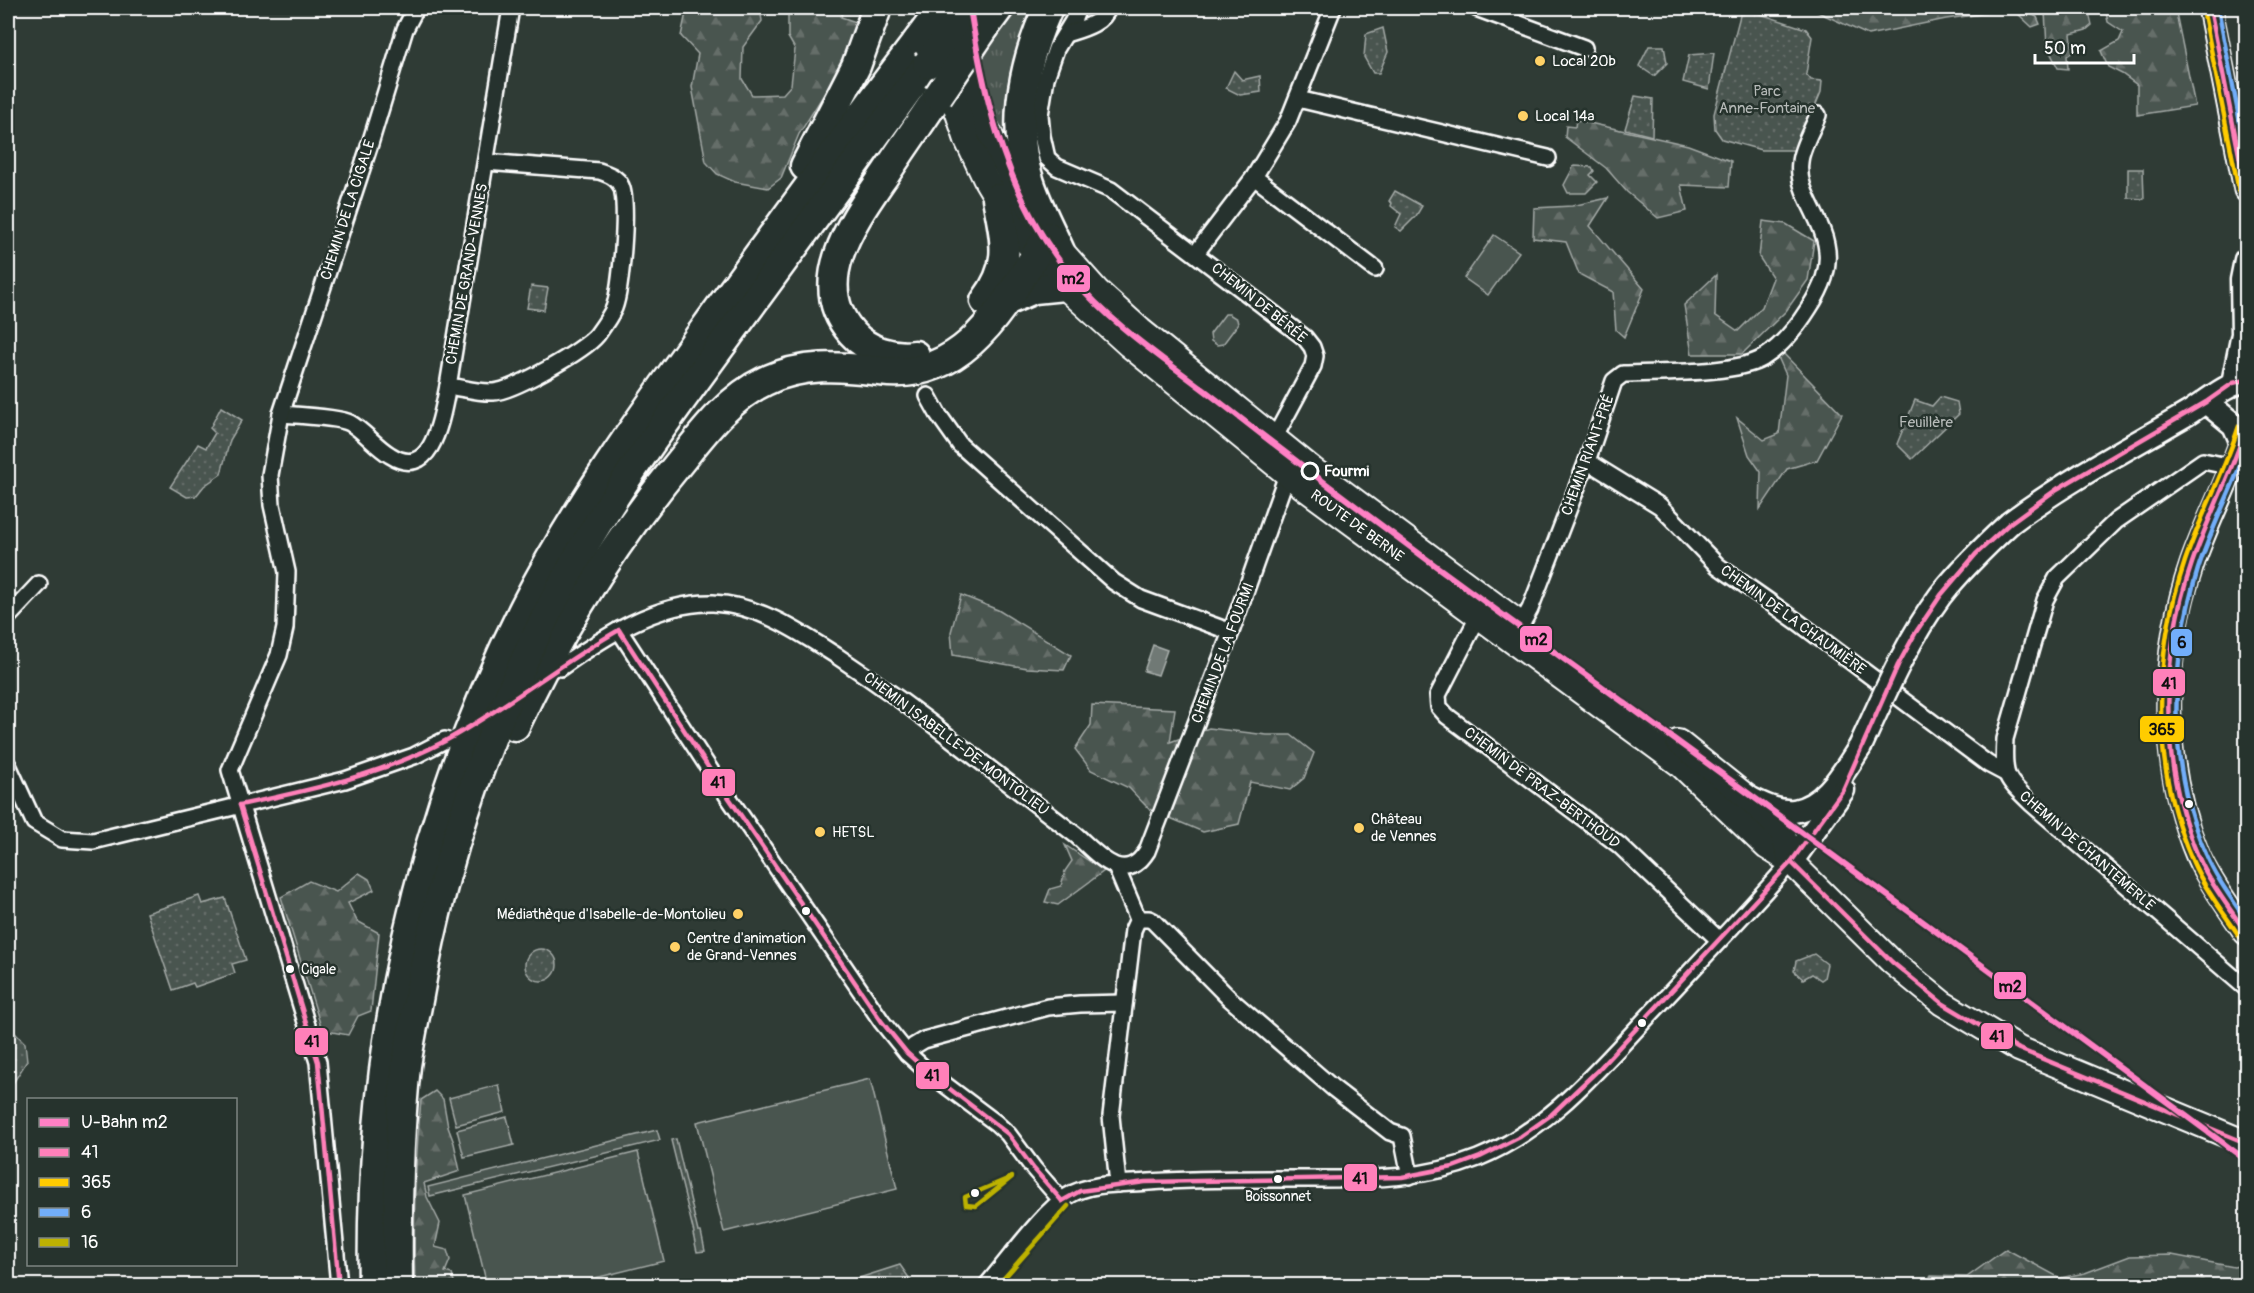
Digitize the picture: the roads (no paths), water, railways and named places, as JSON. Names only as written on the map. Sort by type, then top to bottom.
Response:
[{"type":"highway","points":[[750,268],[846,86],[865,46],[877,8]]},
{"type":"highway","points":[[398,1286],[397,1218],[402,1063],[401,962],[428,852],[451,779],[493,674],[525,606],[580,508],[638,421],[924,29],[942,8]]},
{"type":"highway","points":[[402,1063],[434,968],[475,827],[502,757],[532,690],[567,626],[616,547],[662,483],[722,413],[758,384],[789,372],[814,367],[837,366],[886,372],[926,369],[951,358],[986,327],[1048,247],[1030,184],[1022,142],[1022,96],[1027,66],[1048,8]]},
{"type":"highway","points":[[372,1286],[373,1181],[440,893],[458,831],[499,717],[550,608],[599,521],[924,29],[985,14]]},
{"type":"highway","points":[[985,14],[938,96],[858,215],[841,249],[834,273],[835,298],[842,318],[852,333],[869,347],[878,351],[909,356],[935,349],[965,326],[989,296],[1002,272],[1006,250],[997,198]]},
{"type":"highway","points":[[1006,301],[1034,289],[1064,286]]},
{"type":"main road","name":"ROUTE DE BERNE","points":[[949,8],[970,88],[991,141],[1048,247],[1064,286],[1129,345],[1270,446]]},
{"type":"main road","points":[[2210,8],[2247,190]]},
{"type":"main road","name":"ROUTE DE BERNE","points":[[924,29],[974,155],[1016,231],[1048,247],[1291,464],[1479,615],[1681,765],[1767,848],[1791,862],[1912,980],[1955,1011],[2019,1049],[2247,1143]]},
{"type":"main road","points":[[1791,862],[1843,790],[1860,747],[1916,632],[1941,596],[1976,554],[2010,523],[2057,489],[2240,382],[2243,334],[2242,280],[2247,260]]},
{"type":"main road","points":[[2206,402],[2244,436],[2201,542],[2184,592],[2175,631],[2169,684],[2169,724],[2181,797],[2198,855],[2214,884],[2247,933]]},
{"type":"main road","name":"ROUTE DE BERNE","points":[[1291,464],[1521,625],[1658,726],[1748,798],[1782,831],[1791,862]]},
{"type":"main road","points":[[1748,798],[1773,809],[1793,811],[1805,807],[1829,791],[1860,747]]},
{"type":"street","name":"CHEMIN DE LA CIGALE","points":[[240,805],[230,770],[279,655],[285,627],[287,572],[272,505],[270,475],[281,414],[369,147],[405,29],[416,8]]},
{"type":"street","name":"CHEMIN DE GRAND-VENNES","points":[[281,414],[348,422],[391,456],[404,461],[416,460],[428,452],[436,439],[448,386],[511,8]]},
{"type":"street","name":"CHEMIN DE BÉRÉE","points":[[1078,8],[1056,49],[1046,78],[1042,106],[1042,136],[1047,158],[1057,167],[1111,190],[1305,338],[1315,356],[1313,366],[1270,446]]},
{"type":"street","points":[[1066,34],[1092,24],[1103,17],[1108,8]]},
{"type":"street","name":"CHEMIN DE BÉRÉE","points":[[1196,253],[1254,177],[1288,121],[1299,99],[1333,8]]},
{"type":"street","points":[[1476,8],[1584,48]]},
{"type":"street","points":[[1299,99],[1548,158]]},
{"type":"street","name":"CHEMIN RIANT-PRÉ","points":[[1521,625],[1530,609],[1587,461],[1614,381],[1623,374],[1743,367],[1763,358],[1787,338],[1819,294],[1827,274],[1826,244],[1806,195],[1801,178],[1800,161],[1818,115]]},
{"type":"street","name":"CHEMIN DE GRAND-VENNES","points":[[448,386],[494,392],[508,390],[578,352],[596,337],[614,309],[620,281],[624,199],[621,185],[611,175],[599,171],[486,162]]},
{"type":"street","points":[[1254,177],[1375,269]]},
{"type":"street","points":[[928,396],[960,445],[1114,582],[1141,599],[1231,632]]},
{"type":"street","name":"CHEMIN DE LA CHAUMIÈRE","points":[[1587,461],[1660,506],[1718,566],[1798,622],[1988,764],[2005,773]]},
{"type":"street","points":[[2005,773],[2005,739],[2045,600],[2057,578],[2116,521],[2203,461],[2232,467]]},
{"type":"street","name":"CHEMIN DE LA FOURMI","points":[[1116,867],[1131,867],[1142,858],[1147,850],[1231,632],[1291,464]]},
{"type":"street","points":[[8,616],[39,584]]},
{"type":"street","name":"CHEMIN ISABELLE-DE-MONTOLIEU","points":[[560,668],[618,630],[652,616],[675,609],[713,603],[750,609],[790,626],[912,706],[1077,836],[1103,860],[1116,867]]},
{"type":"street","name":"CHEMIN DE PRAZ-BERTHOUD","points":[[1479,615],[1438,695],[1439,707],[1447,716],[1619,845],[1719,940]]},
{"type":"street","points":[[618,630],[792,892],[882,1022],[907,1053],[928,1072],[1008,1134],[1062,1201]]},
{"type":"street","points":[[8,765],[34,822],[62,840],[93,841],[364,774],[414,756],[445,740]]},
{"type":"street","name":"CHEMIN DE CHANTEMERLE","points":[[2005,773],[2015,788],[2032,804],[2247,988]]},
{"type":"street","points":[[240,805],[318,1062],[339,1286]]},
{"type":"street","points":[[986,1286],[1062,1201],[1080,1191],[1118,1184],[1182,1180],[1365,1179],[1410,1176],[1453,1167],[1514,1141],[1551,1115],[1597,1071],[1791,862]]},
{"type":"street","points":[[1116,867],[1138,919]]},
{"type":"street","points":[[1138,919],[1153,921],[1206,977],[1333,1088],[1390,1132],[1402,1136],[1410,1176]]},
{"type":"street","points":[[1118,1184],[1111,1116],[1132,930],[1138,919]]},
{"type":"street","points":[[907,1053],[924,1040],[1048,1007],[1124,1003]]},
{"type":"metro line","name":"m2","points":[[970,8],[992,115],[1016,184],[1031,216],[1050,247],[1072,277],[1105,312],[1143,344],[1401,540],[2246,1160]]},
{"type":"place","name":"Local 20b","points":[[1540,61]]},
{"type":"place","name":"Local 14a","points":[[1523,116]]},
{"type":"place","name":"Fourmi","points":[[1310,471]]},
{"type":"place","name":"Château de Vennes","points":[[1359,828]]},
{"type":"place","name":"HETSL","points":[[820,832]]},
{"type":"place","name":"Médiathèque d'Isabelle-de-Montolieu","points":[[738,914]]},
{"type":"place","name":"Centre d'animation de Grand-Vennes","points":[[675,947]]},
{"type":"place","name":"Cigale","points":[[290,969]]},
{"type":"place","name":"Boissonnet","points":[[1278,1179]]},
{"type":"park label","name":"Parc Anne-Fontaine","points":[[1767,100]]},
{"type":"park label","name":"Feuillère","points":[[1926,422]]}]
